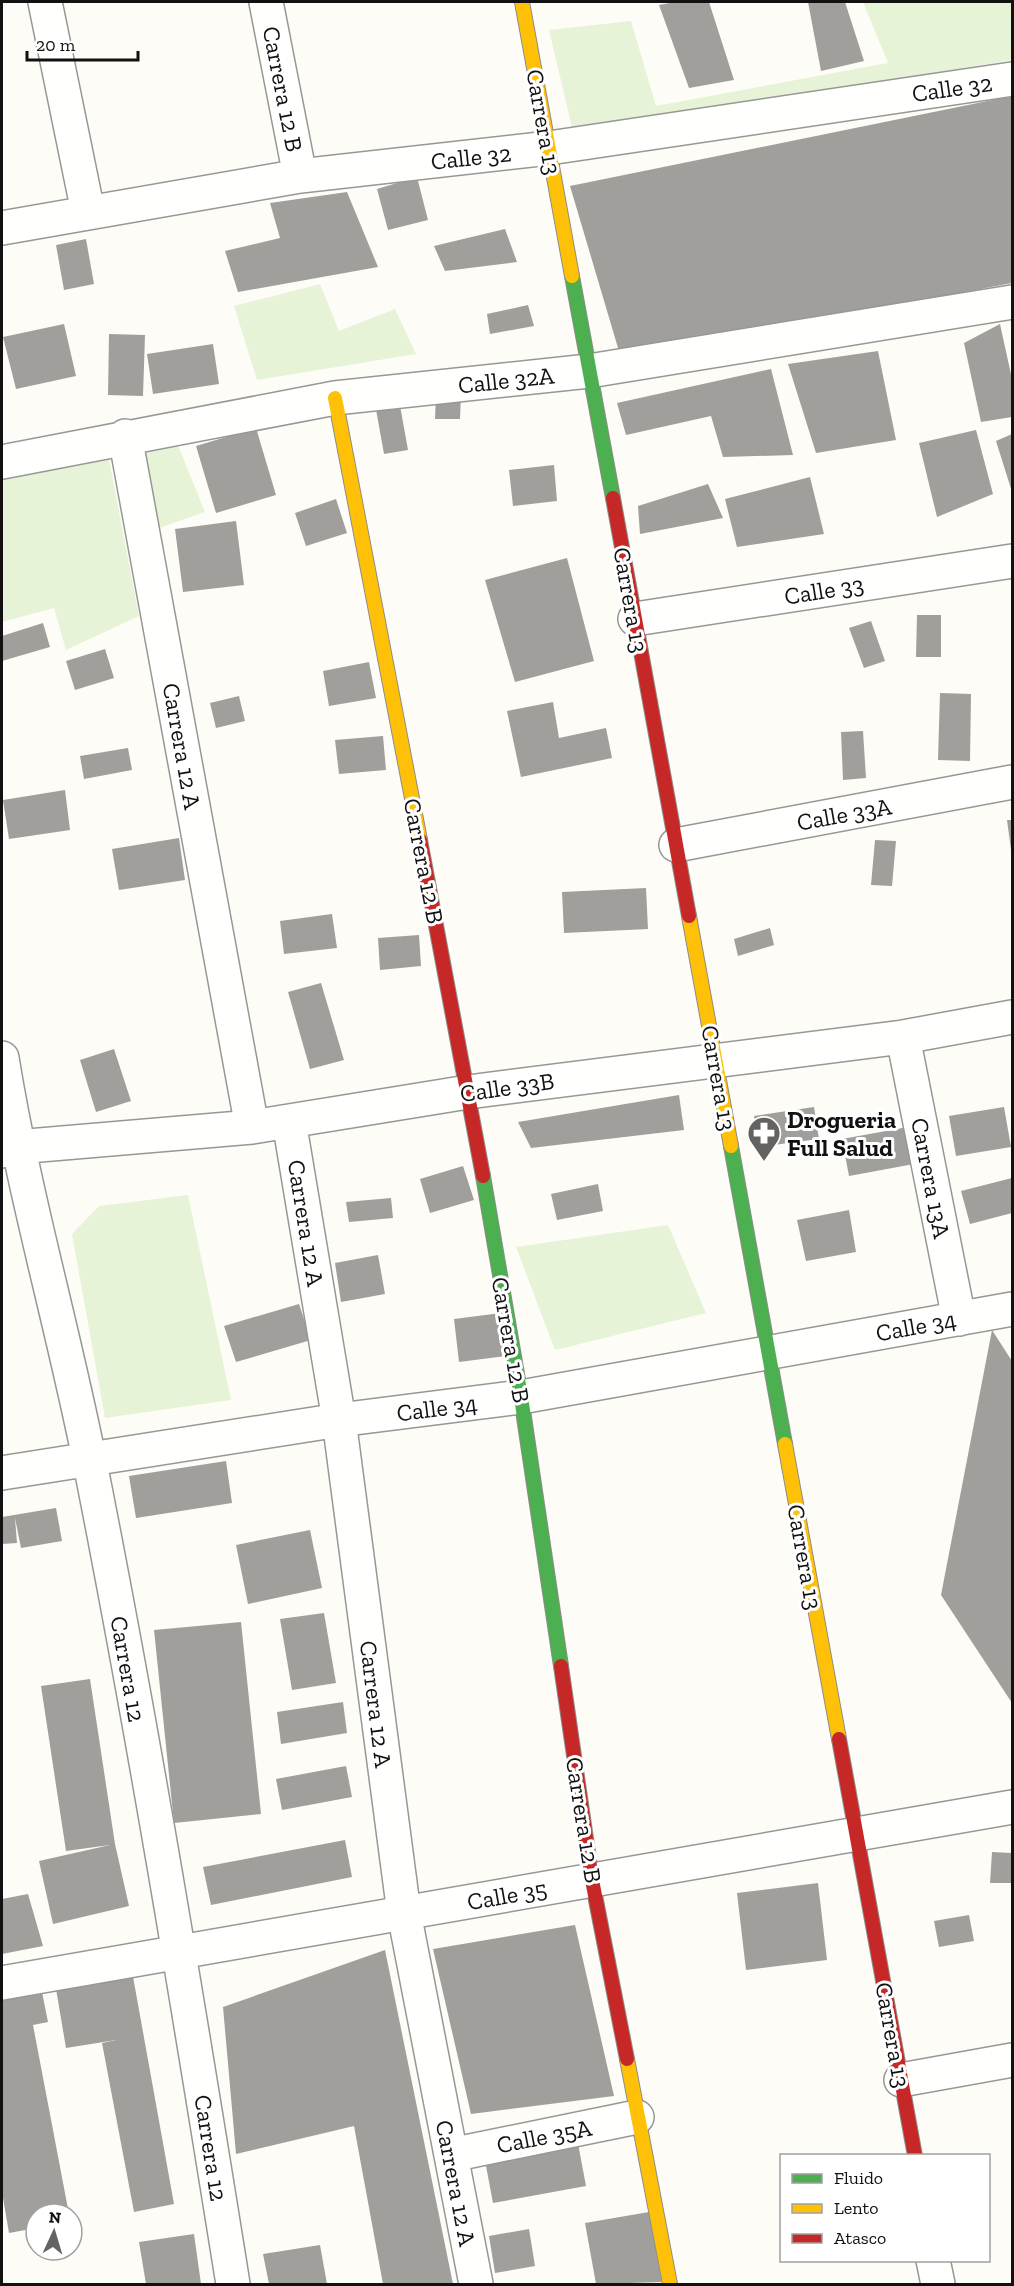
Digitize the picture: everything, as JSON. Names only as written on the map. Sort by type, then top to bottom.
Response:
[{"type":"street","points":[[45,2],[88,212]]},
{"type":"street","name":"Carrera 12 B","points":[[266,2],[300,176]]},
{"type":"street","name":"Carrera 13","points":[[522,2],[915,2154]]},
{"type":"street","name":"Calle 32","points":[[2,228],[300,176],[549,148],[1012,79]]},
{"type":"street","name":"Calle 32A","points":[[2,462],[125,436],[335,398],[589,371],[1012,302]]},
{"type":"street","name":"Carrera 12 B","points":[[335,398],[468,1092],[521,1397],[592,1880],[670,2284]]},
{"type":"street","name":"Carrera 12 A","points":[[125,436],[252,1127]]},
{"type":"street","name":"Calle 33","points":[[634,619],[1012,561]]},
{"type":"street","name":"Calle 33A","points":[[676,845],[1012,782]]},
{"type":"street","name":"Calle 33B","points":[[9,1149],[252,1127],[468,1092],[903,1037],[1012,1017]]},
{"type":"street","name":"Carrera 13A","points":[[903,1037],[959,1319]]},
{"type":"street","name":"Carrera 12","points":[[2,1058],[9,1149],[89,1460],[179,1952],[234,2284]]},
{"type":"street","name":"Carrera 12 A","points":[[290,1121],[339,1420],[404,1913],[476,2284]]},
{"type":"street","name":"Calle 34","points":[[2,1473],[339,1420],[521,1397],[1012,1309]]},
{"type":"street","name":"Calle 35","points":[[2,1983],[1012,1807]]},
{"type":"street","points":[[901,2080],[1012,2060]]},
{"type":"street","name":"Calle 35A","points":[[451,2155],[637,2117]]},
{"type":"street","points":[[933,2262],[938,2284]]},
{"type":"green space","points":[[863,2],[1012,2],[1012,60],[573,132],[549,30],[631,21],[656,106],[888,63]]},
{"type":"green space","points":[[320,284],[339,331],[395,309],[416,354],[257,380],[234,306]]},
{"type":"green space","points":[[177,443],[205,512],[150,531],[134,451]]},
{"type":"green space","points":[[108,454],[139,616],[66,650],[54,608],[2,622],[2,478]]},
{"type":"green space","points":[[188,1195],[231,1400],[105,1418],[72,1234],[99,1206]]},
{"type":"green space","points":[[668,1225],[706,1313],[555,1350],[516,1247]]},
{"type":"building","points":[[675,2],[709,2],[734,80],[689,88],[659,5]]},
{"type":"building","points":[[808,2],[845,2],[864,61],[821,71]]},
{"type":"building","points":[[1012,96],[1012,283],[621,358],[570,186]]},
{"type":"building","points":[[417,177],[428,220],[388,230],[377,189]]},
{"type":"building","points":[[347,192],[378,267],[238,292],[225,251],[280,238],[270,203]]},
{"type":"building","points":[[505,229],[517,262],[445,271],[434,246]]},
{"type":"building","points":[[86,239],[94,284],[64,290],[56,245]]},
{"type":"building","points":[[528,305],[534,326],[490,334],[487,314]]},
{"type":"building","points":[[64,324],[76,376],[16,389],[3,337]]},
{"type":"building","points":[[1000,324],[1012,379],[1012,417],[981,422],[964,343]]},
{"type":"building","points":[[109,334],[145,335],[143,396],[108,395]]},
{"type":"building","points":[[213,344],[219,384],[153,394],[147,354]]},
{"type":"building","points":[[878,351],[896,440],[816,453],[788,364]]},
{"type":"building","points":[[771,369],[793,455],[723,457],[711,416],[626,435],[617,403]]},
{"type":"building","points":[[436,394],[461,394],[460,419],[435,419]]},
{"type":"building","points":[[399,400],[408,450],[384,454],[375,404]]},
{"type":"building","points":[[256,428],[276,495],[216,513],[196,446]]},
{"type":"building","points":[[976,430],[993,494],[937,517],[919,443]]},
{"type":"building","points":[[1012,434],[1012,492],[996,441]]},
{"type":"building","points":[[554,465],[557,501],[513,506],[509,470]]},
{"type":"building","points":[[810,477],[824,534],[737,547],[725,499]]},
{"type":"building","points":[[708,484],[723,518],[640,534],[638,506]]},
{"type":"building","points":[[336,499],[347,533],[306,546],[295,513]]},
{"type":"building","points":[[236,521],[244,585],[183,592],[175,529]]},
{"type":"building","points":[[567,558],[594,661],[515,682],[485,580]]},
{"type":"building","points":[[917,615],[941,615],[941,657],[916,657]]},
{"type":"building","points":[[871,621],[885,661],[864,668],[849,628]]},
{"type":"building","points":[[43,623],[50,647],[2,661],[2,636]]},
{"type":"building","points":[[105,649],[114,678],[75,690],[66,661]]},
{"type":"building","points":[[369,662],[376,698],[329,706],[323,671]]},
{"type":"building","points":[[940,693],[971,694],[970,761],[938,760]]},
{"type":"building","points":[[239,696],[245,721],[216,728],[210,703]]},
{"type":"building","points":[[553,702],[559,738],[606,728],[612,758],[521,777],[507,711]]},
{"type":"building","points":[[863,731],[866,778],[843,780],[841,732]]},
{"type":"building","points":[[383,736],[386,770],[339,774],[335,740]]},
{"type":"building","points":[[128,748],[132,770],[84,779],[80,756]]},
{"type":"building","points":[[65,790],[70,830],[9,839],[3,800]]},
{"type":"building","points":[[1007,820],[1012,820],[1012,850],[1011,850]]},
{"type":"building","points":[[179,838],[185,880],[119,890],[112,849]]},
{"type":"building","points":[[875,840],[896,841],[892,886],[871,885]]},
{"type":"building","points":[[646,888],[648,929],[564,933],[562,892]]},
{"type":"building","points":[[332,914],[337,948],[284,954],[280,921]]},
{"type":"building","points":[[770,928],[774,945],[738,956],[734,939]]},
{"type":"building","points":[[419,935],[421,966],[380,970],[378,938]]},
{"type":"building","points":[[321,983],[344,1060],[310,1069],[288,992]]},
{"type":"building","points":[[114,1049],[131,1101],[96,1112],[80,1060]]},
{"type":"building","points":[[679,1095],[684,1130],[531,1148],[518,1122]]},
{"type":"building","points":[[814,1107],[819,1139],[759,1147],[754,1116]]},
{"type":"building","points":[[1004,1107],[1011,1147],[956,1156],[949,1116]]},
{"type":"building","points":[[908,1127],[914,1164],[849,1176],[842,1139]]},
{"type":"building","points":[[463,1166],[474,1200],[430,1213],[420,1179]]},
{"type":"building","points":[[1012,1178],[1012,1213],[970,1224],[961,1191]]},
{"type":"building","points":[[598,1184],[603,1211],[557,1220],[551,1194]]},
{"type":"building","points":[[391,1198],[393,1218],[349,1222],[346,1202]]},
{"type":"building","points":[[849,1210],[856,1252],[806,1261],[797,1220]]},
{"type":"building","points":[[378,1255],[385,1294],[341,1302],[335,1263]]},
{"type":"building","points":[[299,1304],[311,1340],[236,1362],[224,1326]]},
{"type":"building","points":[[501,1313],[506,1356],[459,1362],[454,1319]]},
{"type":"building","points":[[992,1330],[1012,1361],[1012,1703],[941,1595]]},
{"type":"building","points":[[226,1461],[232,1503],[136,1518],[129,1476]]},
{"type":"building","points":[[56,1508],[62,1541],[21,1548],[15,1518],[17,1543],[2,1544],[2,1517]]},
{"type":"building","points":[[310,1530],[322,1588],[248,1604],[236,1545]]},
{"type":"building","points":[[324,1613],[336,1683],[292,1690],[280,1619]]},
{"type":"building","points":[[241,1622],[261,1814],[174,1823],[154,1630]]},
{"type":"building","points":[[90,1679],[115,1844],[129,1906],[53,1924],[39,1861],[110,1845],[66,1851],[41,1686]]},
{"type":"building","points":[[343,1702],[347,1733],[281,1744],[277,1712]]},
{"type":"building","points":[[346,1766],[352,1797],[282,1810],[276,1779]]},
{"type":"building","points":[[345,1840],[352,1877],[211,1905],[203,1867]]},
{"type":"building","points":[[992,1852],[1012,1853],[1011,1883],[990,1883]]},
{"type":"building","points":[[818,1883],[827,1960],[746,1970],[737,1893]]},
{"type":"building","points":[[28,1894],[43,1946],[2,1954],[2,1899]]},
{"type":"building","points":[[969,1915],[974,1941],[939,1947],[934,1921]]},
{"type":"building","points":[[575,1925],[614,2096],[471,2114],[433,1949]]},
{"type":"building","points":[[385,1950],[453,2284],[383,2284],[354,2126],[236,2154],[223,2007]]},
{"type":"building","points":[[132,1971],[174,2204],[134,2212],[102,2043],[116,2040],[66,2048],[55,1983]]},
{"type":"building","points":[[41,1987],[48,2022],[33,2025],[67,2202],[24,2202],[24,2230],[9,2233],[2,2192],[2,1994]]},
{"type":"building","points":[[576,2133],[586,2186],[493,2203],[483,2150]]},
{"type":"building","points":[[649,2212],[662,2282],[596,2284],[585,2223]]},
{"type":"building","points":[[529,2229],[535,2266],[495,2273],[489,2236]]},
{"type":"building","points":[[194,2234],[201,2284],[146,2284],[139,2242]]},
{"type":"building","points":[[320,2245],[327,2284],[269,2284],[263,2254]]},
{"type":"traffic: fast","points":[[572,276],[613,498]]},
{"type":"traffic: fast","points":[[731,1146],[785,1444]]},
{"type":"traffic: fast","points":[[483,1176],[521,1397],[561,1666]]},
{"type":"traffic: slow","points":[[522,2],[572,276]]},
{"type":"traffic: slow","points":[[335,398],[420,840]]},
{"type":"traffic: slow","points":[[689,916],[731,1146]]},
{"type":"traffic: slow","points":[[785,1444],[839,1739]]},
{"type":"traffic: slow","points":[[627,2059],[670,2284]]},
{"type":"traffic: jam","points":[[613,498],[689,916]]},
{"type":"traffic: jam","points":[[420,840],[483,1176]]},
{"type":"traffic: jam","points":[[561,1666],[592,1880],[627,2059]]},
{"type":"traffic: jam","points":[[839,1739],[915,2154]]},
{"type":"place","name":"Drogueria Full Salud","points":[[764,1162]]}]
